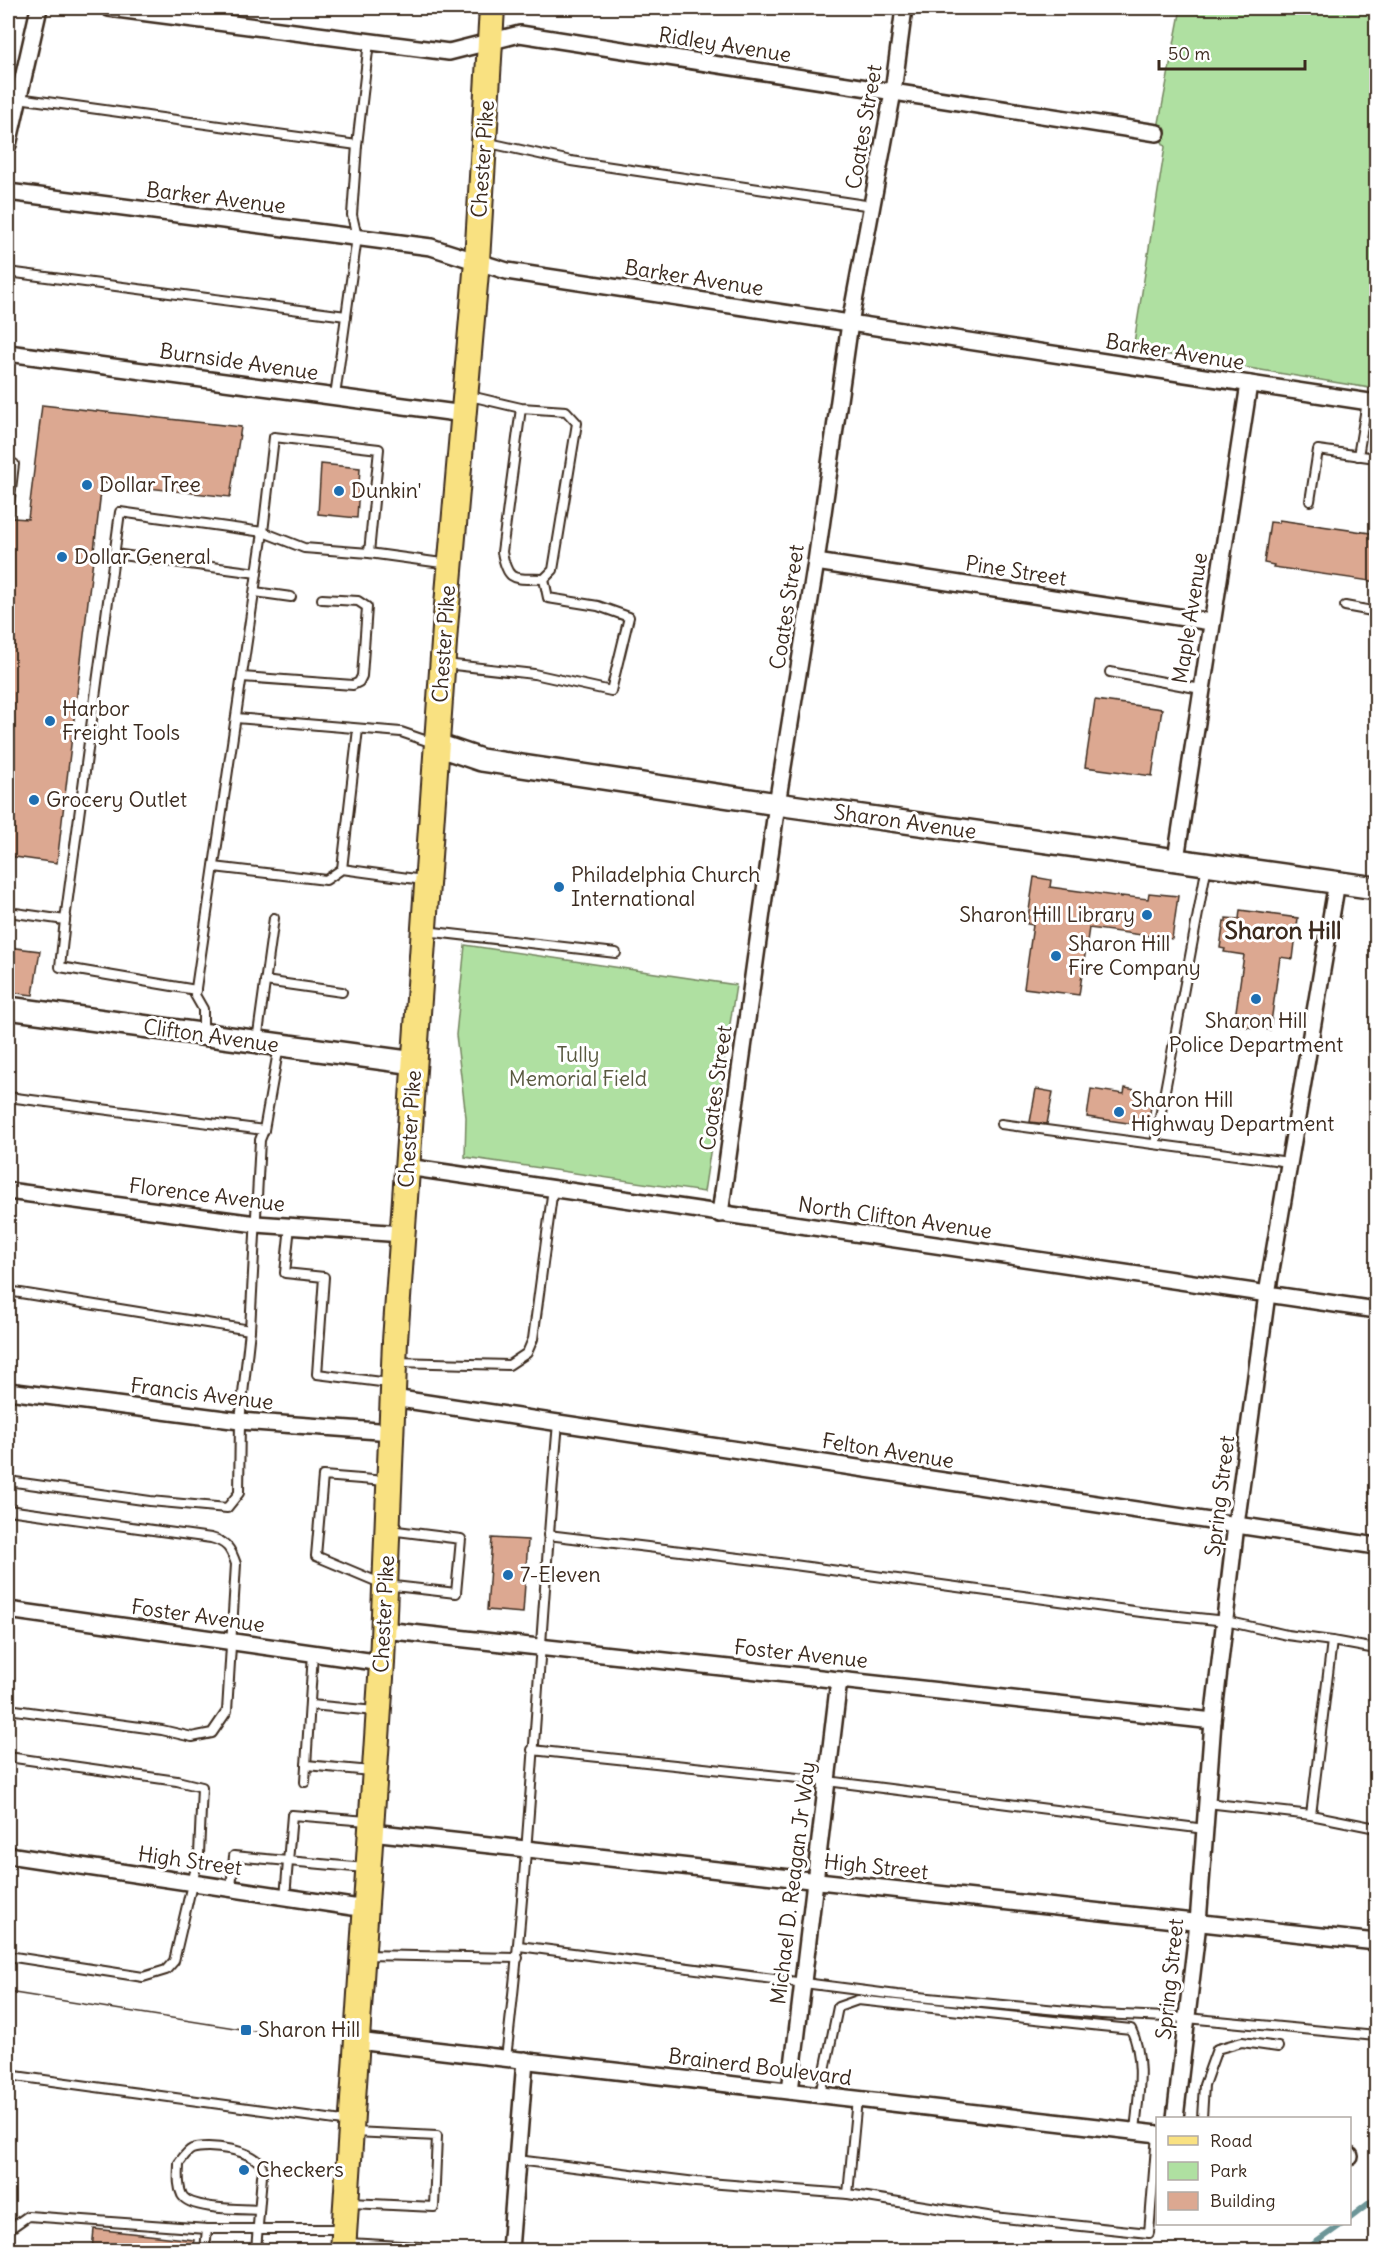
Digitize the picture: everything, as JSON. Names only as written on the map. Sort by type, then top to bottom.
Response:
[{"type":"main road","name":"Chester Pike","points":[[343,2241],[384,1630],[394,1381],[407,1167],[442,664],[477,261],[492,8]]},
{"type":"street","points":[[8,145],[39,8]]},
{"type":"street","name":"Ridley Avenue","points":[[109,8],[449,52],[520,34],[1157,133]]},
{"type":"street","name":"Coates Street","points":[[720,1214],[777,804],[816,562],[850,323],[893,92],[904,8]]},
{"type":"street","name":"Barker Avenue","points":[[8,192],[431,247],[507,271],[1372,403]]},
{"type":"street","name":"Burnside Avenue","points":[[8,353],[334,396],[465,404]]},
{"type":"street","name":"Maple Avenue","points":[[1176,859],[1249,384]]},
{"type":"street","name":"Pine Street","points":[[816,562],[1211,622]]},
{"type":"street","name":"Sharon Avenue","points":[[437,745],[481,760],[1377,888]]},
{"type":"street","name":"Spring Street","points":[[1175,2117],[1198,1923],[1213,1721],[1236,1525],[1267,1294],[1337,882]]},
{"type":"street","name":"Clifton Avenue","points":[[8,1008],[415,1063]]},
{"type":"street","name":"North Clifton Avenue","points":[[407,1167],[1377,1310]]},
{"type":"street","name":"Florence Avenue","points":[[8,1191],[256,1224],[403,1234]]},
{"type":"street","name":"Felton Avenue","points":[[394,1381],[558,1423],[1377,1546]]},
{"type":"street","name":"Francis Avenue","points":[[8,1391],[240,1421],[392,1432]]},
{"type":"street","name":"Foster Avenue","points":[[8,1610],[382,1663]]},
{"type":"street","name":"Foster Avenue","points":[[384,1630],[1213,1721]]},
{"type":"street","name":"Michael D. Reagan Jr Way","points":[[790,2091],[839,1680]]},
{"type":"street","name":"High Street","points":[[371,1826],[525,1849],[1377,1942]]},
{"type":"street","name":"High Street","points":[[8,1855],[366,1909]]},
{"type":"street","name":"Brainerd Boulevard","points":[[357,2041],[1156,2134]]},
{"type":"street","points":[[510,2250],[525,2060]]},
{"type":"lane","points":[[334,396],[357,237],[352,215],[369,42]]},
{"type":"lane","points":[[18,98],[357,146]]},
{"type":"lane","points":[[484,142],[571,161],[872,206]]},
{"type":"lane","points":[[8,272],[346,316]]},
{"type":"lane","points":[[1358,456],[1372,403]]},
{"type":"lane","points":[[465,404],[566,411],[577,423],[553,570],[544,579],[514,578],[509,575],[505,570],[502,552],[521,408]]},
{"type":"lane","points":[[202,1035],[203,1009],[195,995],[255,592],[274,437],[379,449],[369,553]]},
{"type":"lane","points":[[1310,501],[1318,450],[1377,458]]},
{"type":"lane","points":[[8,464],[14,464],[8,515]]},
{"type":"lane","points":[[1377,496],[1377,502]]},
{"type":"lane","points":[[196,990],[60,967],[120,512],[263,532],[304,548],[369,553],[450,564]]},
{"type":"lane","points":[[114,554],[257,573]]},
{"type":"lane","points":[[442,664],[534,674],[611,691],[628,617],[598,606],[548,598],[544,579]]},
{"type":"lane","points":[[255,592],[291,597]]},
{"type":"lane","points":[[242,677],[353,685],[359,682],[362,676],[367,607],[358,601],[322,599]]},
{"type":"lane","points":[[1345,606],[1372,611],[1377,615]]},
{"type":"lane","points":[[1110,672],[1201,689]]},
{"type":"lane","points":[[236,718],[401,732],[437,745]]},
{"type":"lane","points":[[342,869],[358,729]]},
{"type":"lane","points":[[1155,1144],[1207,864]]},
{"type":"lane","points":[[214,867],[326,880],[342,869],[427,881]]},
{"type":"lane","points":[[8,912],[65,920]]},
{"type":"lane","points":[[257,1042],[274,918]]},
{"type":"lane","points":[[424,931],[616,953]]},
{"type":"lane","points":[[265,981],[342,992]]},
{"type":"lane","points":[[8,1481],[150,1501],[227,1508],[239,1493],[240,1421],[250,1330],[260,1140],[264,1130],[279,1045]]},
{"type":"lane","points":[[8,1097],[264,1130]]},
{"type":"lane","points":[[1001,1124],[1289,1162]]},
{"type":"lane","points":[[290,1226],[285,1273],[324,1277],[317,1374],[394,1381],[509,1365],[527,1353],[533,1339],[553,1188]]},
{"type":"lane","points":[[8,1291],[250,1330]]},
{"type":"lane","points":[[506,2058],[519,1946],[558,1423]]},
{"type":"lane","points":[[388,1530],[461,1539],[456,1593],[386,1585],[316,1556],[322,1476],[390,1481]]},
{"type":"lane","points":[[8,1510],[224,1541],[236,1564],[227,1711],[212,1733],[192,1737],[162,1730],[8,1709]]},
{"type":"lane","points":[[548,1535],[1141,1612],[1226,1620],[1287,1635],[1377,1648]]},
{"type":"lane","points":[[1311,1815],[1332,1641]]},
{"type":"lane","points":[[305,1782],[313,1653]]},
{"type":"lane","points":[[310,1705],[379,1712]]},
{"type":"lane","points":[[532,1749],[827,1781],[1205,1829]]},
{"type":"lane","points":[[8,1757],[177,1781],[202,1787],[199,1854],[174,1961],[166,1970],[143,1977],[8,1956]]},
{"type":"lane","points":[[306,1765],[375,1771]]},
{"type":"lane","points":[[1207,1803],[1311,1815],[1377,1828]]},
{"type":"lane","points":[[285,1897],[292,1815],[371,1826]]},
{"type":"lane","points":[[231,1888],[234,1856],[368,1868]]},
{"type":"lane","points":[[519,1946],[908,1996],[1377,2036]]},
{"type":"lane","points":[[363,1955],[518,1958]]},
{"type":"lane","points":[[820,2095],[838,2007],[858,2000],[1131,2029],[1138,2044],[1139,2078],[1135,2132]]},
{"type":"lane","points":[[1202,2117],[1204,2085],[1217,2049],[1242,2042],[1278,2047]]},
{"type":"lane","points":[[8,2075],[351,2127],[437,2136],[434,2207],[346,2203]]},
{"type":"lane","points":[[848,2194],[857,2099]]},
{"type":"lane","points":[[517,2160],[696,2182],[848,2194],[994,2217],[1149,2234],[1156,2146]]},
{"type":"lane","points":[[256,2250],[263,2168],[255,2158],[216,2147],[199,2148],[191,2150],[179,2163],[178,2182],[187,2200],[220,2208],[259,2210]]},
{"type":"lane","points":[[8,2230],[27,2216],[207,2229],[257,2229],[343,2241],[420,2247]]},
{"type":"lane","points":[[205,2250],[207,2229]]},
{"type":"green space","points":[[1181,8],[1376,8],[1376,389],[1133,349],[1165,147],[1157,133]]},
{"type":"green space","name":"Tully Memorial Field","points":[[465,945],[736,985],[704,1192],[465,1157],[466,1117],[456,1035]]},
{"type":"building","points":[[42,405],[241,427],[230,497],[102,483],[57,863],[8,856],[8,521],[13,518],[28,519]]},
{"type":"building","name":"Dunkin'","points":[[321,464],[360,468],[357,518],[318,514]]},
{"type":"building","points":[[1279,520],[1377,534],[1377,582],[1273,567],[1274,565],[1264,563],[1270,522],[1279,523]]},
{"type":"building","points":[[1095,700],[1162,709],[1152,776],[1085,767]]},
{"type":"building","name":"Sharon Hill Fire Company","points":[[1034,877],[1051,880],[1050,887],[1122,897],[1148,899],[1149,893],[1178,896],[1172,939],[1089,928],[1079,995],[1024,988],[1033,925],[1027,924]]},
{"type":"building","points":[[1240,910],[1298,918],[1293,959],[1280,957],[1270,1030],[1234,1025],[1244,955],[1224,952],[1225,949],[1220,948],[1224,921],[1226,922],[1226,918],[1239,919]]},
{"type":"building","points":[[8,947],[40,951],[33,995],[8,992]]},
{"type":"building","name":"Sharon Hill Highway Department","points":[[1125,1088],[1142,1091],[1141,1104],[1151,1106],[1148,1126],[1087,1117],[1091,1089],[1124,1094]]},
{"type":"building","points":[[1036,1089],[1053,1092],[1047,1124],[1030,1122]]},
{"type":"building","name":"7-Eleven","points":[[492,1538],[528,1540],[523,1613],[487,1610]]},
{"type":"building","points":[[94,2229],[194,2240],[193,2250],[92,2250]]},
{"type":"waterway","points":[[1351,2217],[1376,2198]]},
{"type":"waterway","points":[[1269,2250],[1311,2246],[1341,2225]]},
{"type":"tram line","points":[[8,1992],[298,2038]]},
{"type":"place","name":"Dollar Tree","points":[[87,485]]},
{"type":"place","name":"Dunkin'","points":[[339,491]]},
{"type":"place","name":"Dollar General","points":[[62,557]]},
{"type":"place","name":"Harbor Freight Tools","points":[[50,721]]},
{"type":"place","name":"Grocery Outlet","points":[[34,800]]},
{"type":"place","name":"Philadelphia Church International","points":[[559,887]]},
{"type":"place","name":"Sharon Hill Library","points":[[1147,915]]},
{"type":"place","name":"Sharon Hill Fire Company","points":[[1056,956]]},
{"type":"place","name":"Sharon Hill Police Department","points":[[1256,999]]},
{"type":"place","name":"Sharon Hill Highway Department","points":[[1119,1112]]},
{"type":"place","name":"7-Eleven","points":[[508,1575]]},
{"type":"place","name":"Sharon Hill","points":[[246,2030]]},
{"type":"place","name":"Checkers","points":[[244,2170]]},
{"type":"district","name":"Sharon Hill","points":[[1283,931]]}]
